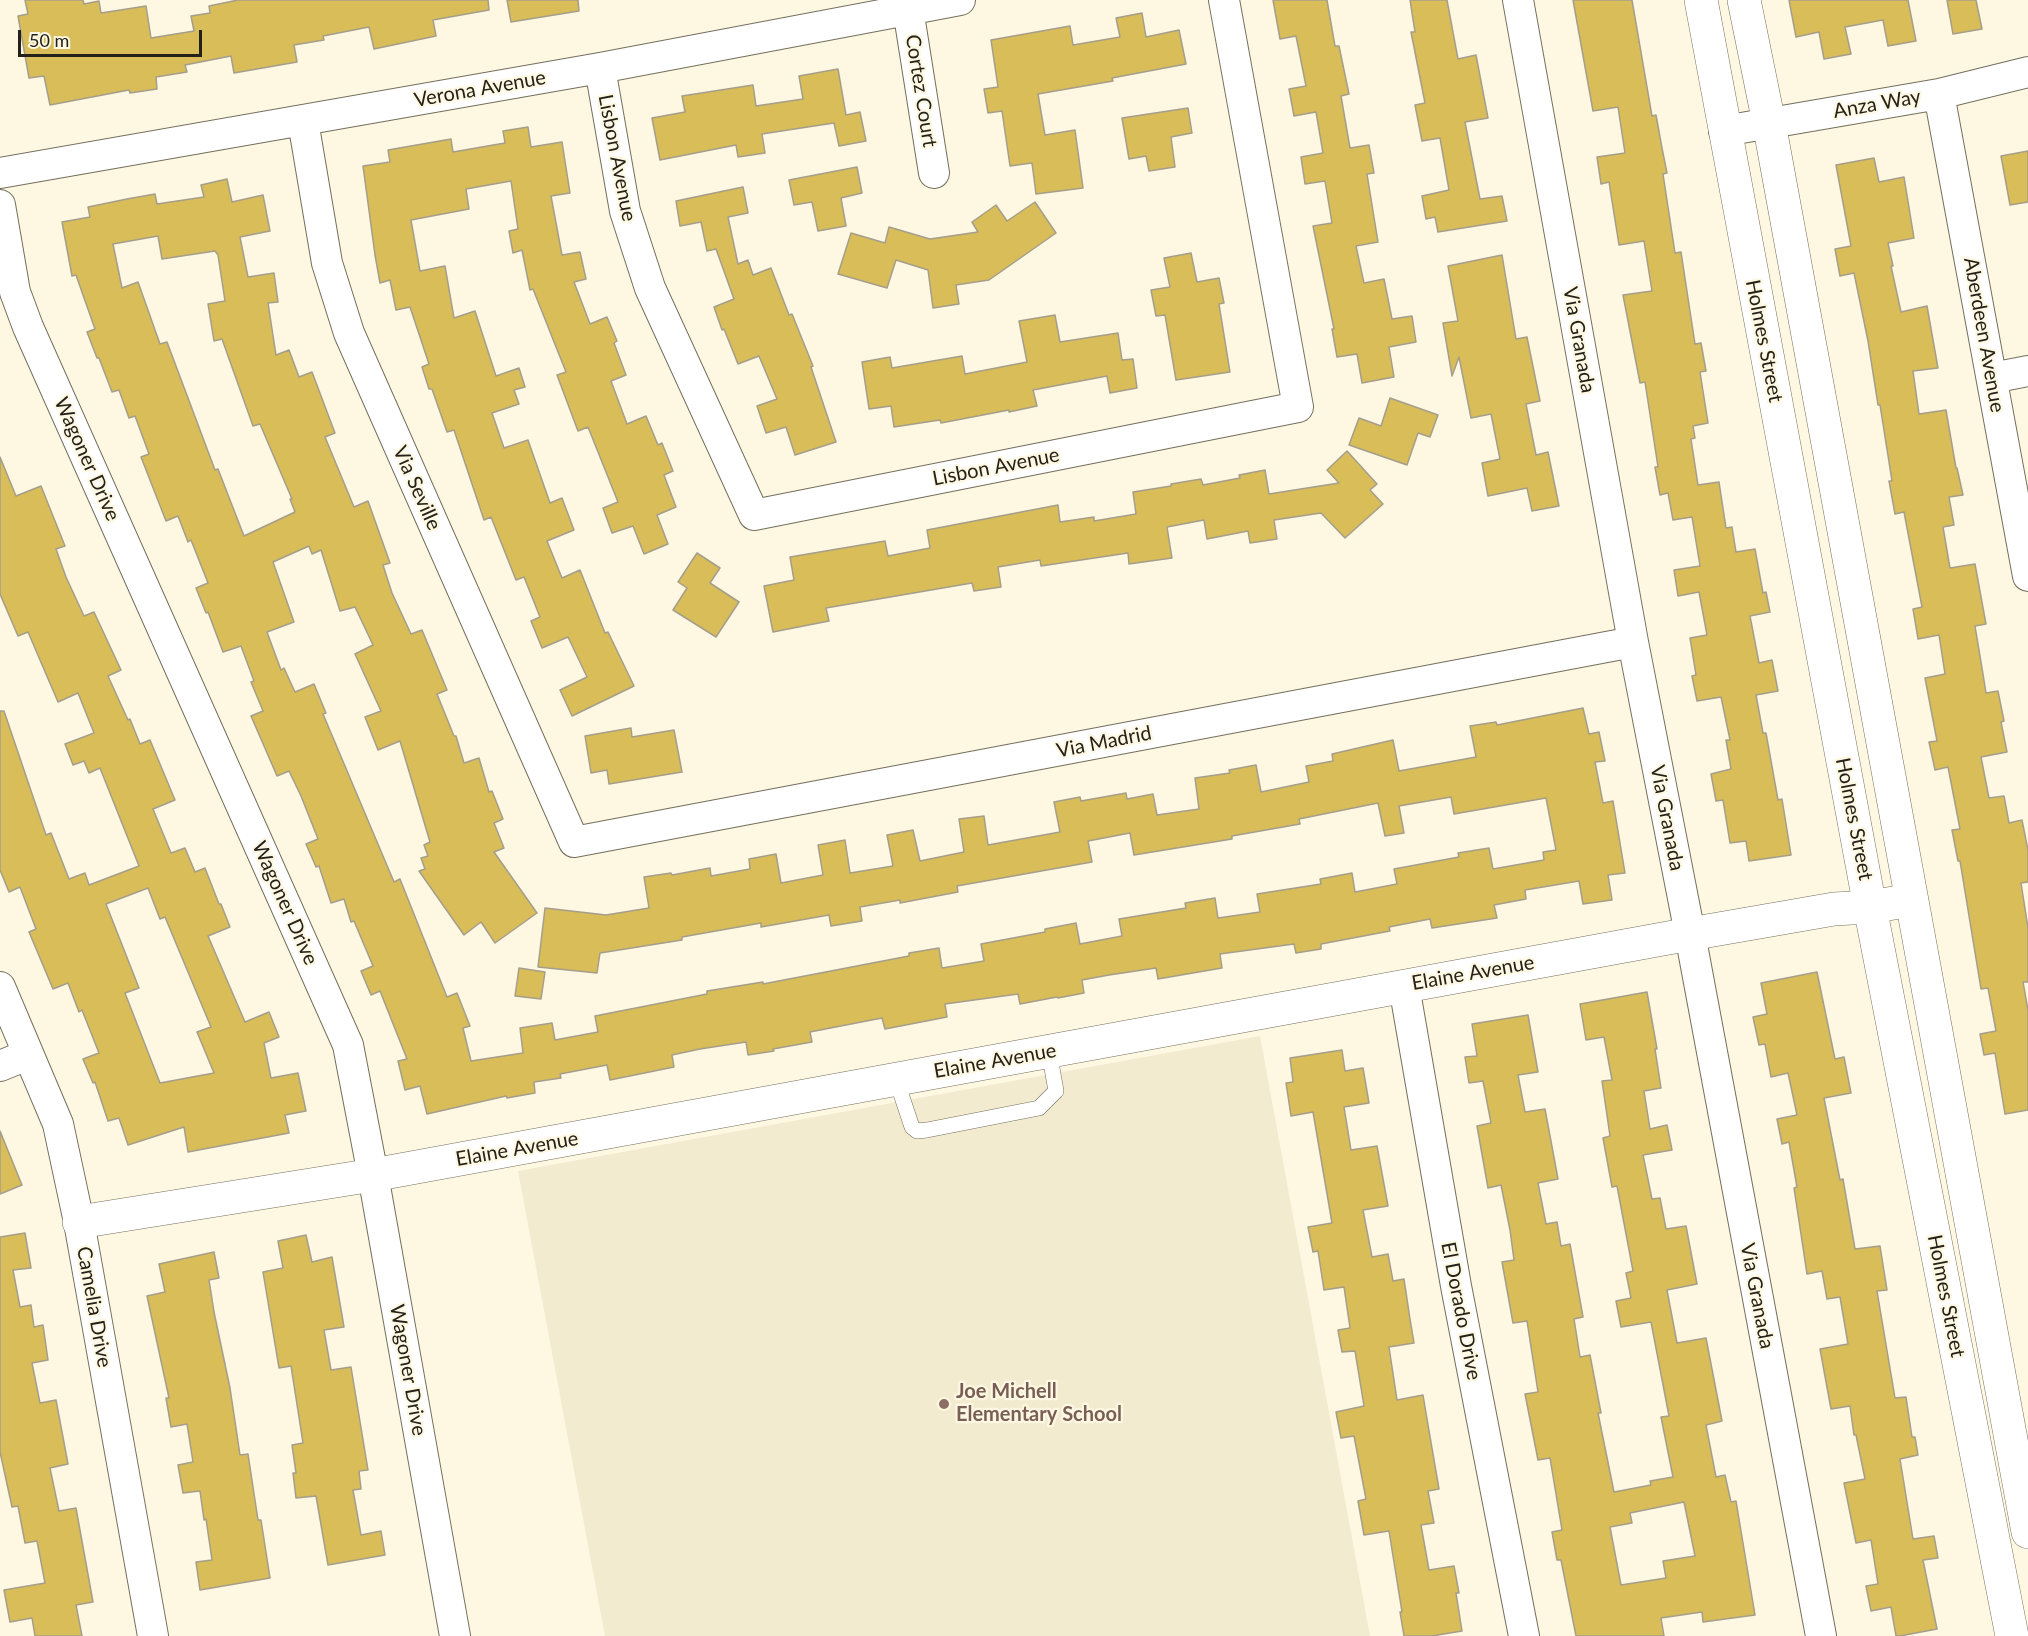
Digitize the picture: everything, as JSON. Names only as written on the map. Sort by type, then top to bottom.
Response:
[{"type":"main road","name":"Holmes Street","points":[[1701,0],[1870,907],[2012,1636]]},
{"type":"main road","name":"Holmes Street","points":[[1744,0],[1769,123],[2028,1532]]},
{"type":"main road","name":"Elaine Avenue","points":[[79,1222],[373,1175],[1690,934],[1834,909],[1870,907],[1911,900]]},
{"type":"street","name":"Verona Avenue","points":[[0,172],[600,68],[960,0]]},
{"type":"street","name":"Lisbon Avenue","points":[[600,68],[625,211],[650,288],[754,515],[1298,407],[1224,0]]},
{"type":"street","name":"Via Granada","points":[[1518,0],[1633,642],[1821,1636]]},
{"type":"street","name":"Cortez Court","points":[[908,9],[934,173]]},
{"type":"street","name":"Anza Way","points":[[1724,131],[1940,94],[2028,72]]},
{"type":"street","name":"Aberdeen Avenue","points":[[1940,94],[2028,576]]},
{"type":"street","name":"Via Seville","points":[[303,121],[327,263],[349,333],[574,842]]},
{"type":"street","name":"Wagoner Drive","points":[[0,205],[15,292],[28,327],[348,1045],[455,1636]]},
{"type":"street","points":[[1992,378],[2028,371]]},
{"type":"street","name":"Via Madrid","points":[[574,842],[1633,642]]},
{"type":"street","name":"El Dorado Drive","points":[[1404,986],[1456,1286],[1524,1636]]},
{"type":"street","name":"Camelia Drive","points":[[0,987],[58,1124],[79,1222],[153,1636]]},
{"type":"street","points":[[0,1066],[27,1055]]},
{"type":"lane","points":[[896,1079],[912,1127],[918,1131],[927,1130],[1039,1108],[1056,1091],[1049,1051]]},
{"type":"shaded area","name":"Joe Michell Elementary School","points":[[1260,1036],[1370,1636],[605,1636],[518,1171]]},
{"type":"building","points":[[25,0],[83,0],[84,4],[99,1],[101,13],[146,6],[151,38],[194,31],[191,16],[210,13],[209,6],[238,0],[488,0],[489,10],[433,20],[436,36],[374,49],[369,27],[323,36],[324,40],[294,45],[297,62],[234,73],[231,56],[185,65],[187,72],[156,77],[157,89],[130,93],[129,90],[50,105],[44,76],[29,78],[18,16],[28,14]]},
{"type":"building","points":[[507,0],[578,0],[579,11],[511,22]]},
{"type":"building","points":[[1273,0],[1327,0],[1335,46],[1339,46],[1349,94],[1341,96],[1350,148],[1369,145],[1374,173],[1367,174],[1378,242],[1356,246],[1364,283],[1384,279],[1392,319],[1412,316],[1416,342],[1389,347],[1394,377],[1362,383],[1357,354],[1337,357],[1332,329],[1334,329],[1313,226],[1332,223],[1325,181],[1305,184],[1301,157],[1323,153],[1316,112],[1294,116],[1289,89],[1306,86],[1296,36],[1280,39]]},
{"type":"building","points":[[1410,0],[1447,0],[1458,59],[1476,55],[1488,118],[1465,122],[1480,199],[1502,196],[1507,221],[1438,232],[1435,217],[1426,219],[1422,196],[1449,190],[1440,138],[1422,141],[1415,105],[1425,103],[1411,32],[1415,32]]},
{"type":"building","points":[[1573,0],[1632,0],[1652,116],[1656,115],[1667,173],[1663,174],[1675,253],[1681,252],[1695,344],[1701,343],[1706,371],[1700,372],[1708,423],[1693,426],[1695,438],[1691,439],[1698,485],[1719,482],[1726,528],[1732,527],[1736,552],[1755,549],[1763,593],[1766,592],[1770,612],[1750,616],[1759,663],[1772,660],[1778,691],[1756,695],[1763,733],[1766,733],[1778,800],[1782,799],[1791,855],[1749,861],[1746,841],[1730,843],[1723,800],[1716,801],[1711,774],[1731,769],[1726,740],[1730,740],[1721,697],[1697,701],[1692,676],[1696,675],[1690,638],[1707,635],[1699,592],[1678,596],[1674,570],[1700,566],[1692,517],[1673,520],[1668,493],[1660,495],[1645,382],[1640,383],[1623,295],[1652,291],[1644,241],[1619,245],[1609,182],[1601,184],[1597,157],[1625,153],[1618,107],[1593,111]]},
{"type":"building","points":[[1789,0],[1908,0],[1916,41],[1888,46],[1883,20],[1845,27],[1851,54],[1824,59],[1819,32],[1796,37]]},
{"type":"building","points":[[1947,0],[1976,0],[1982,29],[1953,34]]},
{"type":"building","points":[[1142,13],[1146,37],[1179,30],[1186,64],[1112,78],[1113,81],[1038,94],[1045,135],[1075,130],[1083,188],[1036,194],[1032,163],[1010,166],[1002,111],[988,113],[984,89],[998,87],[991,40],[1070,26],[1073,45],[1120,37],[1116,18]]},
{"type":"building","points":[[838,69],[846,115],[860,112],[866,141],[839,146],[834,123],[762,134],[765,153],[738,157],[736,145],[660,160],[652,118],[685,112],[682,96],[753,85],[756,106],[803,99],[799,76]]},
{"type":"building","points":[[1188,108],[1192,133],[1171,137],[1175,167],[1149,171],[1146,156],[1129,159],[1122,118]]},
{"type":"building","points":[[528,127],[531,147],[562,142],[570,193],[551,196],[562,255],[580,252],[586,279],[574,282],[590,324],[607,317],[617,341],[614,343],[626,375],[611,381],[627,424],[646,416],[658,445],[662,443],[673,471],[664,475],[676,507],[657,515],[668,544],[644,554],[633,526],[612,533],[603,508],[618,502],[588,427],[578,431],[557,375],[566,372],[533,289],[530,290],[522,250],[513,253],[509,231],[518,229],[511,181],[466,189],[469,209],[411,220],[420,271],[445,266],[454,318],[475,311],[496,376],[519,368],[525,387],[514,390],[519,404],[492,413],[504,448],[528,440],[550,503],[562,498],[574,530],[547,541],[562,578],[580,570],[605,633],[608,632],[634,686],[572,716],[560,690],[587,677],[568,637],[542,648],[531,621],[540,617],[524,577],[516,580],[491,517],[484,520],[454,430],[447,432],[432,389],[429,389],[422,367],[429,364],[410,307],[396,310],[390,280],[380,283],[363,166],[390,162],[388,150],[451,139],[453,152],[505,143],[503,131]]},
{"type":"building","points":[[2028,151],[2028,202],[2010,205],[2001,156]]},
{"type":"building","points":[[1874,158],[1879,182],[1904,177],[1914,238],[1888,243],[1893,266],[1891,266],[1901,312],[1927,306],[1938,368],[1913,371],[1919,414],[1946,410],[1963,495],[1949,497],[1954,525],[1943,527],[1950,568],[1975,564],[1986,624],[1975,626],[1986,693],[1998,691],[2004,721],[2001,722],[2007,752],[1981,757],[1989,798],[2004,796],[2009,823],[2022,820],[2028,850],[2028,882],[2021,883],[2028,928],[2028,982],[2023,982],[2028,1010],[2028,1110],[2005,1114],[1995,1053],[1984,1055],[1980,1034],[1996,1031],[1988,988],[1981,989],[1960,861],[1958,861],[1952,830],[1960,829],[1948,767],[1935,770],[1929,742],[1937,741],[1925,678],[1945,674],[1939,635],[1918,639],[1913,609],[1922,607],[1904,512],[1895,514],[1880,405],[1878,405],[1854,273],[1840,276],[1835,249],[1851,246],[1836,165]]},
{"type":"building","points":[[857,167],[862,193],[841,198],[846,226],[818,231],[812,202],[794,205],[789,180]]},
{"type":"building","points":[[227,179],[232,202],[263,195],[270,231],[240,237],[248,277],[274,273],[278,302],[268,303],[276,355],[289,350],[299,377],[312,372],[335,433],[325,437],[354,507],[368,501],[390,563],[383,565],[392,593],[411,634],[422,630],[447,690],[437,694],[454,736],[456,736],[464,763],[479,758],[489,792],[492,791],[503,819],[494,823],[504,848],[494,852],[537,913],[495,943],[481,922],[464,935],[419,871],[425,869],[421,858],[428,856],[424,845],[430,842],[400,741],[378,750],[365,717],[381,711],[355,654],[373,645],[355,607],[340,611],[321,550],[312,554],[309,546],[273,562],[294,622],[267,632],[281,670],[284,668],[295,692],[314,684],[326,713],[323,714],[394,882],[400,879],[447,997],[457,993],[470,1026],[463,1028],[471,1061],[523,1053],[520,1028],[552,1023],[555,1040],[598,1032],[595,1016],[707,994],[707,991],[763,982],[763,984],[909,956],[909,953],[939,948],[942,968],[984,961],[981,944],[1045,932],[1045,929],[1076,923],[1080,944],[1122,936],[1119,919],[1186,908],[1185,903],[1215,898],[1218,918],[1260,912],[1257,894],[1321,884],[1320,879],[1352,873],[1355,892],[1397,884],[1394,869],[1459,857],[1458,853],[1489,848],[1493,869],[1544,860],[1543,852],[1556,850],[1546,798],[1454,814],[1451,797],[1399,806],[1404,833],[1385,836],[1378,803],[1299,819],[1300,824],[1232,836],[1232,839],[1134,855],[1130,833],[1088,841],[1092,862],[957,886],[958,892],[900,903],[900,900],[860,907],[862,921],[831,926],[829,915],[761,927],[761,923],[682,937],[682,940],[600,953],[597,973],[538,967],[545,908],[606,915],[649,908],[644,877],[671,873],[672,875],[710,868],[711,876],[750,869],[749,859],[776,854],[781,883],[823,875],[818,845],[845,840],[850,873],[893,866],[887,835],[913,830],[920,861],[964,852],[959,819],[984,816],[988,845],[1060,832],[1054,802],[1080,797],[1081,801],[1126,793],[1127,799],[1153,794],[1157,815],[1199,809],[1195,778],[1230,773],[1229,770],[1256,765],[1261,792],[1309,782],[1306,766],[1333,761],[1332,754],[1393,740],[1399,771],[1476,757],[1470,726],[1496,722],[1497,725],[1583,708],[1589,734],[1599,732],[1605,761],[1595,762],[1603,803],[1613,801],[1625,873],[1608,875],[1612,900],[1583,904],[1579,881],[1525,890],[1526,899],[1494,905],[1497,918],[1432,928],[1430,919],[1389,927],[1390,931],[1321,944],[1321,949],[1296,953],[1294,944],[1220,954],[1222,968],[1158,979],[1156,968],[1109,975],[1082,980],[1084,993],[1020,1004],[1018,994],[945,1004],[947,1017],[885,1029],[882,1018],[810,1032],[812,1042],[748,1055],[746,1042],[700,1049],[672,1055],[674,1067],[610,1080],[607,1065],[560,1074],[561,1078],[534,1082],[535,1093],[507,1098],[506,1096],[427,1114],[420,1086],[405,1090],[398,1061],[407,1059],[380,991],[371,995],[361,971],[373,966],[354,921],[351,922],[344,899],[331,903],[319,866],[316,867],[306,844],[318,839],[301,796],[289,771],[277,776],[251,716],[263,711],[251,682],[254,681],[241,646],[223,652],[196,588],[208,583],[191,540],[188,542],[178,516],[166,521],[141,457],[149,454],[135,416],[129,418],[119,390],[112,392],[87,332],[95,329],[76,275],[72,276],[62,222],[90,217],[88,207],[155,194],[157,204],[204,197],[201,185]],"holes":[[[158,236],[162,259],[215,251],[218,255],[225,301],[208,304],[214,341],[222,339],[253,426],[260,424],[292,499],[290,499],[295,512],[244,536],[218,469],[215,470],[167,342],[160,344],[138,282],[122,288],[113,244]]]},
{"type":"building","points":[[743,187],[748,213],[728,217],[738,264],[748,260],[753,275],[771,268],[789,315],[792,314],[813,366],[811,367],[836,442],[795,455],[786,427],[766,433],[757,406],[777,399],[759,356],[738,364],[724,329],[722,330],[714,307],[734,299],[716,249],[707,251],[701,222],[680,226],[676,201]]},
{"type":"building","points":[[1035,202],[1056,233],[989,280],[956,285],[959,304],[933,308],[928,270],[896,260],[887,288],[838,274],[851,233],[885,243],[889,227],[930,239],[978,232],[972,222],[996,205],[1007,221]]},
{"type":"building","points":[[1191,253],[1197,282],[1219,278],[1224,303],[1219,304],[1230,372],[1176,380],[1165,315],[1156,316],[1151,290],[1170,287],[1164,258]]},
{"type":"building","points":[[1502,255],[1516,339],[1527,337],[1540,401],[1526,404],[1536,455],[1548,452],[1559,506],[1532,511],[1527,488],[1488,496],[1482,463],[1500,459],[1491,414],[1471,418],[1459,357],[1452,376],[1443,323],[1458,321],[1448,266]]},
{"type":"building","points":[[1055,315],[1060,342],[1118,333],[1122,360],[1133,359],[1137,388],[1110,393],[1107,376],[1033,390],[1037,406],[941,423],[940,420],[894,427],[891,406],[869,409],[862,362],[890,357],[892,368],[962,356],[965,374],[1027,362],[1019,321]]},
{"type":"building","points":[[1390,398],[1438,415],[1430,437],[1418,433],[1407,465],[1349,445],[1359,418],[1381,426]]},
{"type":"building","points":[[1347,451],[1377,484],[1370,490],[1383,504],[1345,538],[1321,513],[1274,520],[1277,539],[1250,543],[1248,531],[1207,539],[1204,520],[1167,527],[1172,558],[1129,564],[1128,553],[1041,566],[1040,560],[998,567],[1001,587],[974,591],[972,583],[826,608],[829,621],[773,632],[764,586],[794,580],[790,557],[885,541],[888,556],[930,548],[927,530],[1058,505],[1060,522],[1094,517],[1094,521],[1136,514],[1133,492],[1201,479],[1203,485],[1240,478],[1239,475],[1265,470],[1269,494],[1339,483],[1327,470]]},
{"type":"building","points":[[0,457],[16,496],[41,486],[65,546],[56,549],[66,577],[84,616],[94,612],[121,670],[108,676],[140,744],[150,740],[175,800],[153,809],[171,853],[185,848],[195,872],[205,868],[219,904],[221,904],[230,927],[208,936],[245,1022],[269,1012],[279,1037],[264,1043],[271,1078],[298,1073],[306,1111],[285,1115],[289,1133],[188,1152],[184,1127],[128,1145],[119,1118],[108,1121],[95,1082],[93,1083],[83,1059],[99,1053],[82,1010],[79,1012],[68,983],[53,989],[29,932],[36,929],[20,887],[9,892],[0,870],[0,711],[4,711],[46,835],[51,833],[69,879],[85,873],[89,885],[139,866],[100,768],[89,773],[84,761],[73,765],[65,744],[94,733],[78,693],[58,702],[28,632],[18,636],[0,594]],"holes":[[[148,888],[160,919],[165,917],[211,1027],[197,1032],[214,1073],[160,1083],[125,993],[139,988],[106,904]]]},
{"type":"building","points":[[697,553],[720,568],[710,583],[739,602],[716,637],[673,610],[687,588],[678,582]]},
{"type":"building","points":[[631,728],[632,737],[674,730],[682,772],[609,784],[607,770],[591,773],[585,736]]},
{"type":"building","points":[[519,968],[545,972],[541,999],[515,996]]},
{"type":"building","points":[[1817,972],[1835,1059],[1844,1057],[1851,1093],[1824,1098],[1840,1180],[1843,1179],[1855,1249],[1880,1246],[1887,1290],[1877,1291],[1895,1398],[1906,1397],[1912,1437],[1915,1437],[1918,1455],[1900,1459],[1913,1539],[1934,1536],[1938,1558],[1923,1560],[1937,1629],[1900,1636],[1896,1636],[1891,1607],[1871,1611],[1866,1586],[1878,1584],[1871,1540],[1856,1543],[1844,1483],[1865,1479],[1856,1435],[1854,1435],[1850,1406],[1831,1409],[1820,1349],[1848,1344],[1840,1297],[1827,1299],[1822,1271],[1807,1274],[1794,1188],[1797,1187],[1789,1142],[1782,1144],[1777,1119],[1797,1115],[1788,1073],[1771,1077],[1765,1044],[1759,1045],[1753,1017],[1767,1014],[1761,983]]},
{"type":"building","points":[[1647,992],[1661,1088],[1644,1091],[1650,1129],[1667,1125],[1672,1150],[1643,1155],[1652,1199],[1660,1198],[1666,1229],[1686,1226],[1697,1284],[1667,1290],[1677,1343],[1706,1338],[1722,1421],[1706,1425],[1716,1477],[1725,1475],[1731,1502],[1736,1501],[1755,1615],[1703,1622],[1702,1612],[1661,1618],[1664,1636],[1576,1636],[1561,1560],[1557,1560],[1552,1532],[1562,1530],[1550,1458],[1538,1460],[1525,1394],[1538,1392],[1527,1321],[1513,1323],[1502,1262],[1514,1260],[1510,1230],[1501,1185],[1488,1188],[1477,1126],[1491,1123],[1483,1081],[1469,1083],[1465,1057],[1477,1056],[1472,1024],[1528,1015],[1538,1072],[1518,1075],[1525,1112],[1545,1109],[1558,1179],[1538,1183],[1546,1224],[1557,1222],[1561,1246],[1570,1244],[1583,1317],[1574,1319],[1580,1357],[1590,1355],[1601,1413],[1598,1413],[1614,1492],[1651,1485],[1650,1481],[1673,1477],[1661,1417],[1669,1416],[1651,1322],[1621,1327],[1616,1301],[1631,1298],[1626,1273],[1633,1271],[1617,1186],[1612,1187],[1603,1138],[1610,1136],[1602,1081],[1612,1080],[1604,1037],[1586,1040],[1580,1004]],"holes":[[[1684,1502],[1695,1556],[1663,1561],[1666,1578],[1621,1585],[1610,1527],[1632,1523],[1630,1513]]]},
{"type":"building","points":[[1342,1050],[1345,1071],[1363,1068],[1369,1103],[1344,1107],[1351,1150],[1377,1146],[1388,1206],[1363,1210],[1372,1257],[1388,1254],[1393,1281],[1404,1279],[1414,1343],[1389,1347],[1397,1400],[1423,1395],[1439,1489],[1428,1491],[1434,1523],[1421,1525],[1429,1570],[1454,1566],[1462,1631],[1432,1636],[1404,1636],[1389,1531],[1364,1535],[1358,1501],[1366,1499],[1354,1436],[1341,1438],[1336,1412],[1364,1406],[1355,1351],[1342,1352],[1338,1330],[1350,1328],[1344,1287],[1324,1290],[1318,1251],[1313,1252],[1308,1227],[1332,1223],[1313,1112],[1291,1116],[1286,1083],[1293,1082],[1290,1058]]},
{"type":"building","points":[[0,1131],[22,1185],[0,1194]]},
{"type":"building","points":[[25,1233],[31,1268],[13,1270],[20,1307],[31,1305],[34,1327],[43,1325],[48,1360],[32,1363],[40,1403],[56,1400],[68,1464],[50,1468],[59,1511],[76,1508],[93,1602],[76,1605],[82,1636],[35,1636],[32,1618],[10,1622],[4,1590],[45,1583],[37,1541],[25,1543],[18,1506],[12,1507],[0,1452],[0,1237]]},
{"type":"building","points":[[306,1235],[312,1262],[332,1257],[344,1327],[324,1330],[331,1370],[351,1367],[368,1470],[359,1471],[361,1489],[353,1490],[361,1535],[381,1531],[385,1555],[328,1565],[316,1496],[296,1498],[293,1473],[296,1473],[292,1445],[303,1443],[291,1366],[279,1368],[263,1272],[283,1268],[278,1241]]},
{"type":"building","points":[[214,1252],[219,1278],[209,1280],[214,1312],[230,1388],[240,1455],[248,1454],[270,1578],[200,1590],[196,1562],[212,1560],[206,1519],[204,1520],[200,1491],[183,1493],[178,1465],[193,1462],[187,1424],[171,1427],[166,1398],[169,1398],[147,1296],[165,1292],[159,1264]]},
{"type":"place","name":"Joe Michell Elementary School","points":[[944,1404]]}]
